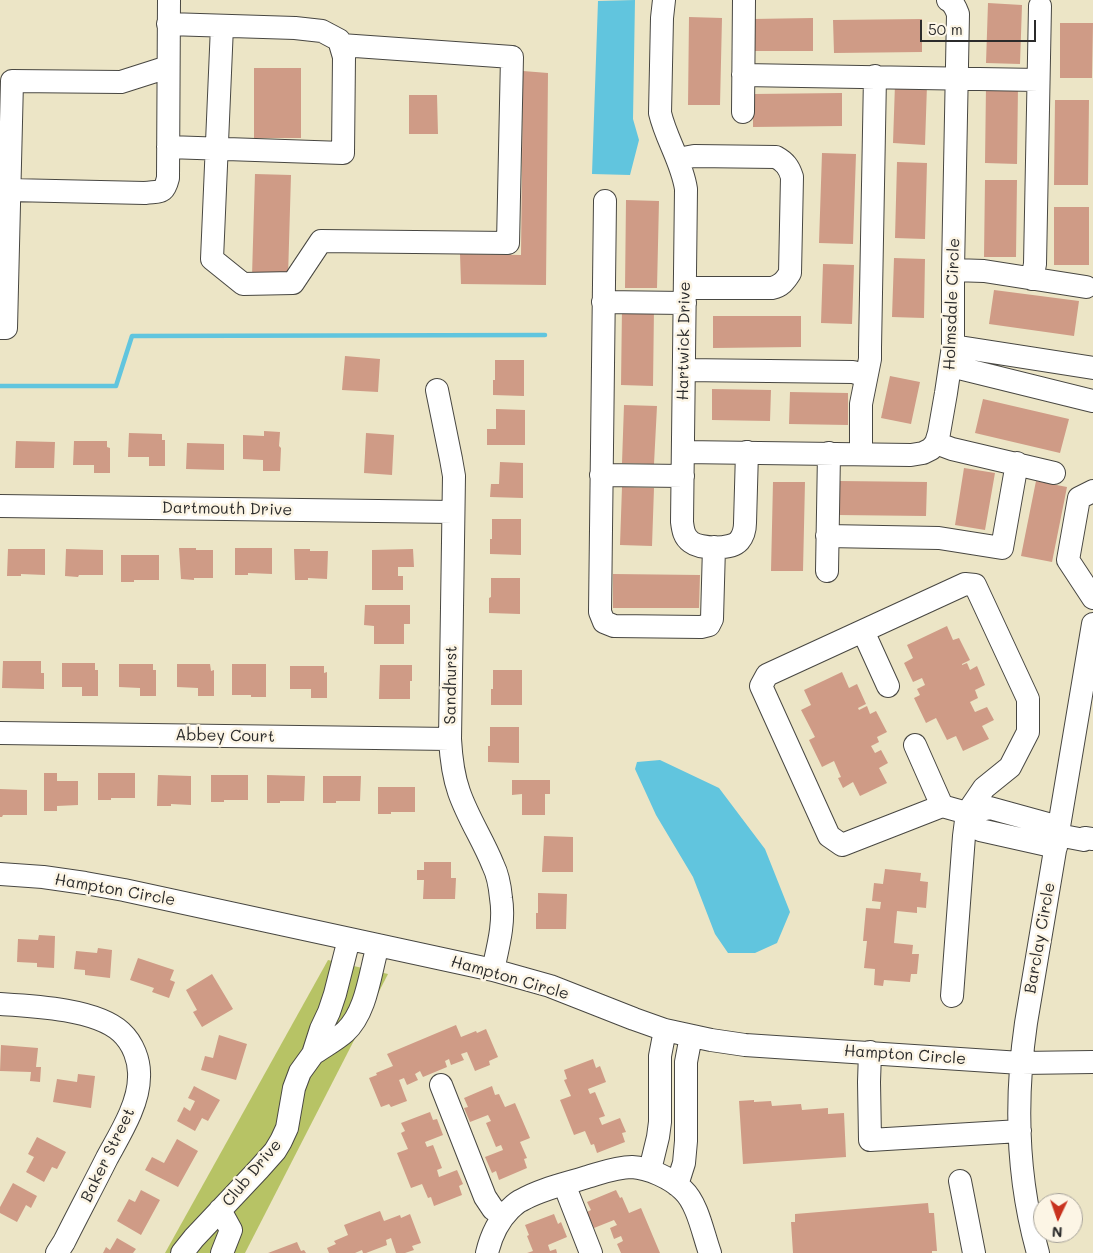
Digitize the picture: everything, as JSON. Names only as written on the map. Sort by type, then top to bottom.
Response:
[{"type":"street","points":[[10,190],[145,193],[162,191],[166,188],[168,178],[169,0]]},
{"type":"street","name":"Hartwick Drive","points":[[664,0],[660,113],[663,125],[685,177],[686,189],[682,522],[683,532],[689,541],[698,546],[714,547],[736,544],[740,540],[744,532],[747,452]]},
{"type":"street","points":[[743,112],[744,0]]},
{"type":"street","name":"Holmsdale Circle","points":[[936,443],[952,356],[958,14],[951,1],[948,0]]},
{"type":"street","points":[[1032,279],[1035,264],[1040,6]]},
{"type":"street","points":[[168,24],[295,28],[322,31],[339,40],[344,57],[343,153],[168,147]]},
{"type":"street","points":[[222,26],[212,259],[243,284],[293,283],[321,241],[508,243],[512,57],[341,45]]},
{"type":"street","points":[[0,328],[6,328],[12,81],[121,82],[168,67]]},
{"type":"street","points":[[743,74],[1038,80]]},
{"type":"street","points":[[861,454],[861,404],[870,359],[875,76]]},
{"type":"street","points":[[603,302],[779,287],[790,273],[792,177],[789,168],[784,162],[776,157],[694,156],[678,159]]},
{"type":"street","points":[[605,201],[600,612],[604,622],[614,626],[701,627],[709,625],[712,619],[714,547]]},
{"type":"street","points":[[953,270],[984,271],[1086,287]]},
{"type":"street","points":[[952,356],[1093,368]]},
{"type":"street","points":[[952,356],[1093,401]]},
{"type":"street","points":[[684,370],[853,372],[866,376]]},
{"type":"street","name":"Sandhurst","points":[[437,390],[454,476],[450,740],[452,766],[458,791],[468,816],[494,866],[502,900],[500,936],[494,970]]},
{"type":"street","points":[[683,452],[911,455],[923,453],[931,449],[936,443],[1054,472]]},
{"type":"street","points":[[827,571],[828,453]]},
{"type":"street","points":[[827,536],[940,538],[1002,548],[1017,463]]},
{"type":"street","points":[[601,475],[683,476]]},
{"type":"street","points":[[1093,491],[1079,498],[1068,560],[1093,598]]},
{"type":"street","name":"Dartmouth Drive","points":[[0,506],[453,512]]},
{"type":"street","points":[[952,996],[966,813],[984,788],[1010,767],[1028,732],[1028,699],[975,585],[965,584],[767,675],[762,686],[829,836],[842,845],[942,806],[966,813],[990,808],[1058,836],[1084,840],[1085,838],[1093,839]]},
{"type":"street","points":[[863,631],[888,686]]},
{"type":"street","name":"Barclay Circle","points":[[1038,1253],[1024,1184],[1019,1096],[1021,1063],[1026,1023],[1092,637]]},
{"type":"street","name":"Abbey Court","points":[[0,733],[450,740]]},
{"type":"street","points":[[915,745],[942,806]]},
{"type":"street","name":"Hampton Circle","points":[[0,874],[43,877],[124,890],[494,970],[550,986],[665,1030],[691,1036],[745,1044],[1021,1063],[1093,1062]]},
{"type":"street","name":"Club Drive","points":[[182,1253],[260,1169],[281,1141],[287,1128],[294,1088],[300,1072],[313,1054],[335,994],[349,939]]},
{"type":"street","name":"Club Drive","points":[[313,1054],[345,1032],[355,1020],[364,1001],[378,945]]},
{"type":"street","name":"Baker Street","points":[[0,1004],[72,1012],[94,1017],[121,1032],[136,1053],[139,1078],[137,1093],[128,1117],[57,1253]]},
{"type":"street","points":[[650,1170],[660,1122],[660,1056],[665,1030]]},
{"type":"street","points":[[677,1185],[684,1163],[686,1141],[686,1062],[691,1036]]},
{"type":"street","points":[[870,1052],[870,1140],[1020,1131]]},
{"type":"street","points":[[441,1085],[485,1197],[493,1209],[504,1216]]},
{"type":"street","points":[[659,1092],[686,1092]]},
{"type":"street","points":[[487,1253],[491,1236],[504,1216],[520,1201],[564,1184],[616,1169],[632,1167],[650,1170],[664,1176],[682,1188],[689,1196],[695,1208],[710,1253]]},
{"type":"street","points":[[960,1180],[974,1253]]},
{"type":"street","points":[[564,1184],[591,1253]]},
{"type":"street","points":[[220,1210],[231,1230],[222,1253]]},
{"type":"green space","points":[[328,960],[388,974],[245,1253],[165,1253]]},
{"type":"water","points":[[635,0],[633,119],[639,140],[630,175],[592,174],[598,1]]},
{"type":"water","points":[[660,760],[719,788],[765,849],[790,912],[777,943],[755,953],[728,953],[715,934],[693,877],[656,815],[635,769],[637,762]]},
{"type":"building","points":[[988,3],[1022,5],[1020,64],[986,63]]},
{"type":"building","points":[[689,17],[722,18],[720,105],[688,105]]},
{"type":"building","points":[[813,18],[813,51],[752,51],[752,19]]},
{"type":"building","points":[[922,19],[922,52],[834,53],[833,20]]},
{"type":"building","points":[[1060,23],[1093,23],[1092,78],[1060,78]]},
{"type":"building","points":[[254,68],[301,68],[301,138],[254,138]]},
{"type":"building","points":[[523,71],[548,73],[546,285],[461,284],[460,254],[521,255]]},
{"type":"building","points":[[895,84],[927,85],[925,145],[893,143]]},
{"type":"building","points":[[986,86],[1018,87],[1017,164],[985,163]]},
{"type":"building","points":[[842,93],[842,126],[753,127],[753,94]]},
{"type":"building","points":[[409,95],[437,95],[438,134],[409,134]]},
{"type":"building","points":[[1055,100],[1089,100],[1088,185],[1054,185]]},
{"type":"building","points":[[822,153],[856,154],[853,244],[819,243]]},
{"type":"building","points":[[897,162],[927,163],[925,239],[895,238]]},
{"type":"building","points":[[255,174],[291,175],[288,277],[252,276]]},
{"type":"building","points":[[985,180],[1017,180],[1016,257],[984,257]]},
{"type":"building","points":[[626,200],[659,201],[657,288],[625,288]]},
{"type":"building","points":[[1054,207],[1089,207],[1089,265],[1054,265]]},
{"type":"building","points":[[894,258],[925,259],[924,318],[892,317]]},
{"type":"building","points":[[823,264],[854,265],[852,324],[821,323]]},
{"type":"building","points":[[994,290],[1079,301],[1074,336],[989,324]]},
{"type":"building","points":[[622,308],[654,308],[653,386],[621,385]]},
{"type":"building","points":[[713,316],[801,316],[801,347],[713,348]]},
{"type":"building","points":[[345,356],[380,359],[378,392],[342,390]]},
{"type":"building","points":[[495,360],[524,360],[524,396],[493,395]]},
{"type":"building","points":[[890,376],[920,382],[911,424],[881,418]]},
{"type":"building","points":[[712,389],[771,390],[770,421],[712,420]]},
{"type":"building","points":[[790,392],[848,393],[848,425],[789,424]]},
{"type":"building","points":[[983,399],[1069,419],[1060,453],[975,433]]},
{"type":"building","points":[[624,405],[657,406],[654,464],[622,463]]},
{"type":"building","points":[[496,409],[525,410],[525,445],[487,445],[487,429],[496,429]]},
{"type":"building","points":[[264,431],[280,432],[280,471],[263,471],[263,460],[243,459],[243,435],[264,436]]},
{"type":"building","points":[[129,433],[162,434],[162,440],[165,440],[165,466],[149,466],[149,457],[128,457]]},
{"type":"building","points":[[366,433],[394,435],[392,475],[364,473]]},
{"type":"building","points":[[16,441],[55,442],[54,468],[15,468]]},
{"type":"building","points":[[74,441],[107,441],[107,447],[110,448],[110,473],[94,473],[94,465],[73,465]]},
{"type":"building","points":[[187,443],[224,444],[224,470],[186,469]]},
{"type":"building","points":[[500,462],[523,463],[523,498],[490,497],[491,484],[499,484]]},
{"type":"building","points":[[964,468],[995,473],[985,530],[955,525]]},
{"type":"building","points":[[839,481],[927,482],[926,516],[838,515]]},
{"type":"building","points":[[1036,481],[1067,487],[1052,562],[1021,556]]},
{"type":"building","points":[[773,482],[805,482],[803,571],[771,571]]},
{"type":"building","points":[[622,487],[654,488],[652,546],[620,545]]},
{"type":"building","points":[[492,519],[521,519],[521,555],[490,554]]},
{"type":"building","points":[[179,548],[213,550],[213,578],[181,579]]},
{"type":"building","points":[[235,548],[272,548],[272,574],[248,573],[248,575],[235,575]]},
{"type":"building","points":[[8,549],[45,549],[45,575],[21,574],[21,576],[7,576]]},
{"type":"building","points":[[66,549],[103,550],[103,575],[65,576]]},
{"type":"building","points":[[294,549],[328,551],[327,579],[308,578],[308,580],[295,580]]},
{"type":"building","points":[[413,549],[414,567],[398,567],[398,576],[403,576],[403,590],[372,590],[372,550]]},
{"type":"building","points":[[121,555],[159,555],[159,580],[121,582]]},
{"type":"building","points":[[613,574],[700,575],[699,608],[613,608]]},
{"type":"building","points":[[491,578],[520,578],[520,614],[489,613]]},
{"type":"building","points":[[365,605],[410,605],[410,624],[404,624],[404,644],[374,644],[374,626],[364,625]]},
{"type":"building","points":[[947,626],[953,640],[959,638],[970,660],[962,665],[967,663],[970,670],[977,666],[985,685],[975,690],[978,698],[970,702],[975,712],[987,707],[994,720],[982,726],[989,739],[963,751],[956,736],[947,740],[936,718],[926,723],[914,698],[920,695],[917,689],[925,685],[922,678],[913,682],[904,663],[913,658],[907,645]]},
{"type":"building","points":[[3,661],[41,661],[41,673],[44,673],[44,689],[2,688]]},
{"type":"building","points":[[62,663],[95,663],[95,670],[98,670],[98,696],[82,696],[82,687],[62,687]]},
{"type":"building","points":[[119,664],[153,664],[153,670],[156,670],[156,696],[140,696],[140,688],[119,687]]},
{"type":"building","points":[[177,664],[210,664],[211,671],[214,670],[214,696],[198,696],[198,688],[177,687]]},
{"type":"building","points":[[232,664],[266,664],[266,697],[232,695]]},
{"type":"building","points":[[380,665],[412,665],[410,699],[379,699]]},
{"type":"building","points":[[290,666],[324,666],[324,673],[327,672],[327,698],[311,698],[311,689],[290,689]]},
{"type":"building","points":[[493,670],[522,670],[522,705],[491,705]]},
{"type":"building","points":[[842,672],[849,688],[857,684],[866,704],[858,708],[859,710],[867,706],[870,714],[876,711],[887,732],[877,737],[879,742],[871,746],[875,753],[881,750],[888,763],[879,768],[887,783],[860,796],[853,782],[843,788],[838,778],[841,777],[834,761],[822,767],[809,740],[815,737],[801,710],[811,705],[804,690]]},
{"type":"building","points":[[490,727],[519,727],[519,763],[488,762]]},
{"type":"building","points":[[44,773],[57,773],[57,781],[78,781],[78,805],[57,806],[57,811],[44,811]]},
{"type":"building","points":[[98,773],[135,773],[135,798],[98,800]]},
{"type":"building","points":[[158,775],[191,776],[191,805],[171,804],[171,806],[157,806]]},
{"type":"building","points":[[211,775],[248,775],[248,800],[211,802]]},
{"type":"building","points":[[267,775],[305,776],[304,801],[267,803]]},
{"type":"building","points":[[323,776],[361,776],[360,801],[323,803]]},
{"type":"building","points":[[512,780],[550,780],[550,794],[545,794],[545,815],[522,815],[522,794],[512,795]]},
{"type":"building","points":[[378,787],[415,787],[415,812],[378,814]]},
{"type":"building","points":[[0,789],[27,790],[27,815],[3,815],[0,817]]},
{"type":"building","points":[[544,836],[573,837],[573,872],[542,872]]},
{"type":"building","points":[[424,862],[451,862],[451,878],[456,878],[455,899],[423,899],[424,880],[417,880],[417,870],[424,870]]},
{"type":"building","points":[[885,869],[921,873],[920,881],[928,882],[926,908],[917,907],[917,913],[897,911],[894,943],[913,945],[912,954],[919,954],[917,974],[911,974],[910,982],[884,980],[883,986],[874,985],[875,969],[864,968],[867,941],[863,941],[866,908],[880,909],[881,902],[872,901],[874,883],[883,884]]},
{"type":"building","points":[[538,893],[567,894],[566,929],[536,929]]},
{"type":"building","points":[[39,935],[55,936],[54,968],[37,967],[37,963],[17,962],[18,939],[38,940]]},
{"type":"building","points":[[98,948],[112,950],[110,978],[85,975],[85,970],[74,969],[76,951],[97,953]]},
{"type":"building","points":[[138,958],[174,970],[170,980],[175,982],[169,998],[152,992],[154,988],[130,980]]},
{"type":"building","points":[[212,974],[233,1009],[202,1027],[193,1012],[197,1010],[186,990]]},
{"type":"building","points":[[456,1025],[461,1037],[486,1029],[498,1057],[489,1061],[490,1065],[475,1071],[467,1052],[461,1054],[464,1060],[451,1065],[449,1059],[445,1061],[447,1067],[423,1077],[420,1071],[415,1074],[418,1080],[407,1085],[404,1078],[399,1080],[407,1101],[391,1107],[389,1104],[381,1107],[369,1078],[393,1066],[387,1054]]},
{"type":"building","points":[[219,1035],[247,1044],[236,1080],[201,1070],[205,1056],[213,1058]]},
{"type":"building","points":[[1,1045],[38,1048],[36,1067],[41,1067],[40,1082],[30,1081],[31,1072],[0,1071]]},
{"type":"building","points":[[593,1059],[596,1068],[600,1066],[606,1082],[588,1089],[590,1094],[595,1092],[605,1116],[599,1118],[602,1125],[620,1118],[626,1132],[622,1133],[625,1142],[597,1153],[594,1144],[591,1145],[585,1131],[574,1135],[560,1100],[571,1096],[564,1080],[567,1079],[564,1070]]},
{"type":"building","points":[[78,1074],[95,1076],[91,1108],[53,1102],[57,1079],[77,1082]]},
{"type":"building","points":[[194,1086],[220,1100],[208,1121],[202,1118],[195,1131],[177,1121],[184,1107],[190,1111],[195,1101],[188,1098]]},
{"type":"building","points":[[492,1086],[495,1095],[499,1094],[505,1107],[515,1103],[530,1138],[520,1142],[527,1158],[524,1159],[527,1168],[499,1180],[496,1171],[492,1173],[485,1157],[503,1150],[501,1145],[496,1147],[486,1123],[491,1121],[488,1115],[470,1122],[464,1108],[468,1107],[464,1098]]},
{"type":"building","points":[[754,1100],[754,1102],[771,1101],[772,1106],[801,1104],[802,1110],[828,1108],[828,1114],[844,1113],[846,1157],[743,1164],[739,1101]]},
{"type":"building","points":[[430,1112],[433,1120],[437,1119],[443,1135],[425,1142],[427,1147],[433,1145],[442,1168],[437,1170],[439,1177],[457,1170],[463,1184],[459,1186],[462,1195],[434,1206],[431,1197],[428,1198],[422,1184],[411,1188],[397,1153],[408,1149],[401,1133],[405,1131],[401,1123]]},
{"type":"building","points":[[37,1137],[66,1152],[57,1169],[52,1167],[44,1182],[26,1172],[34,1157],[28,1154]]},
{"type":"building","points":[[177,1139],[198,1151],[178,1187],[145,1170],[152,1157],[164,1163]]},
{"type":"building","points":[[13,1183],[37,1196],[31,1208],[26,1205],[17,1222],[0,1213],[0,1207]]},
{"type":"building","points":[[141,1190],[160,1200],[141,1235],[117,1221],[129,1199],[135,1202]]},
{"type":"building","points":[[616,1190],[620,1198],[622,1197],[629,1213],[641,1208],[660,1253],[621,1253],[617,1244],[623,1241],[621,1236],[614,1239],[610,1228],[617,1225],[614,1220],[594,1228],[587,1212],[591,1210],[587,1202]]},
{"type":"building","points":[[928,1203],[929,1213],[934,1213],[937,1251],[932,1251],[932,1253],[793,1253],[791,1222],[795,1222],[795,1214]]},
{"type":"building","points":[[380,1211],[384,1221],[400,1215],[401,1218],[410,1214],[421,1243],[412,1246],[414,1250],[396,1253],[391,1238],[386,1240],[387,1245],[366,1253],[363,1253],[362,1250],[355,1253],[329,1253],[327,1248],[336,1244],[334,1241],[348,1235],[344,1225]]},
{"type":"building","points":[[554,1214],[558,1224],[561,1222],[567,1237],[548,1245],[550,1251],[556,1249],[557,1253],[527,1253],[533,1251],[525,1225]]},
{"type":"building","points":[[117,1238],[136,1249],[133,1253],[103,1253],[106,1247],[110,1250]]},
{"type":"building","points":[[297,1242],[301,1251],[304,1250],[306,1253],[268,1253]]},
{"type":"waterway","points":[[0,386],[116,386],[132,336],[545,335]]}]
